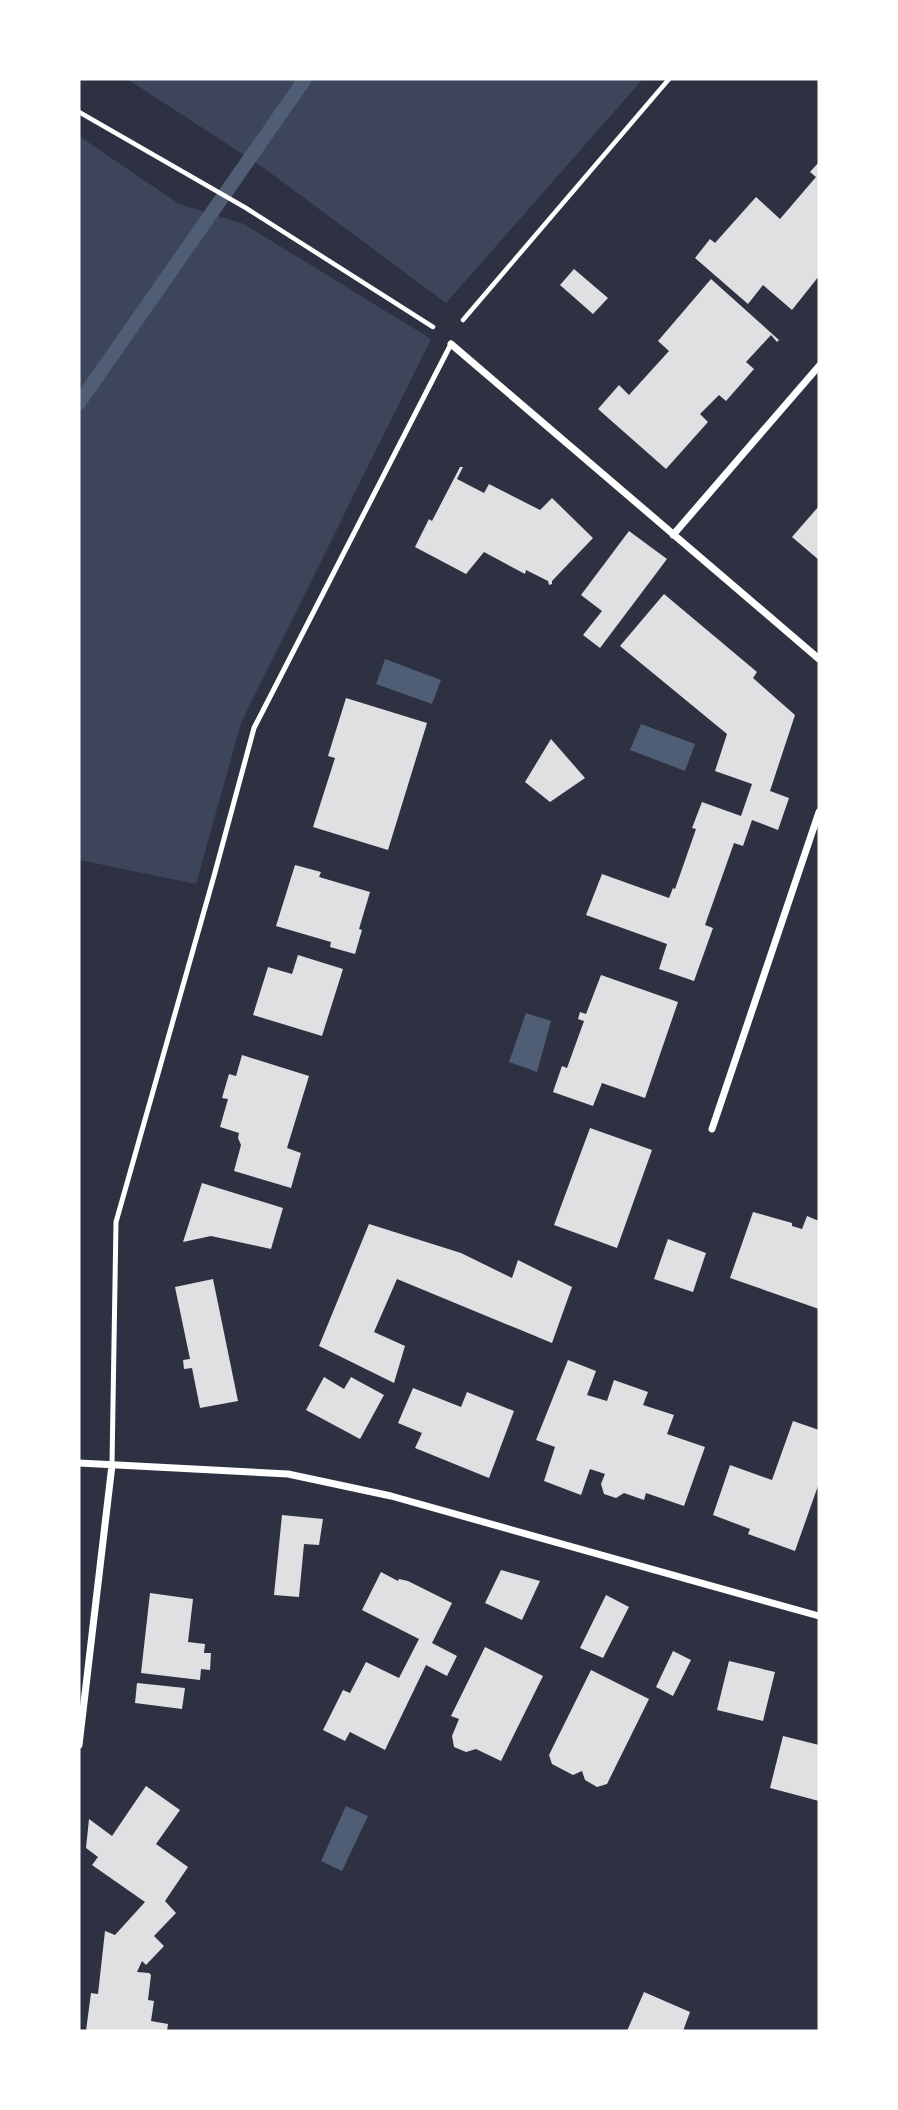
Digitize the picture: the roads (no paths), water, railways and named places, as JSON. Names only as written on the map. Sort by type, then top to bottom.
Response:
[{"type":"street","points":[[451,344],[819,659]]},
{"type":"street","points":[[673,535],[819,366]]},
{"type":"street","points":[[712,1129],[819,812]]},
{"type":"street","points":[[79,1463],[288,1474],[391,1496],[819,1616]]},
{"type":"street","points":[[79,1745],[112,1465]]},
{"type":"lane","points":[[112,1465],[116,1222],[254,728],[451,344]]},
{"type":"waterway","points":[[79,403],[305,79]]}]
